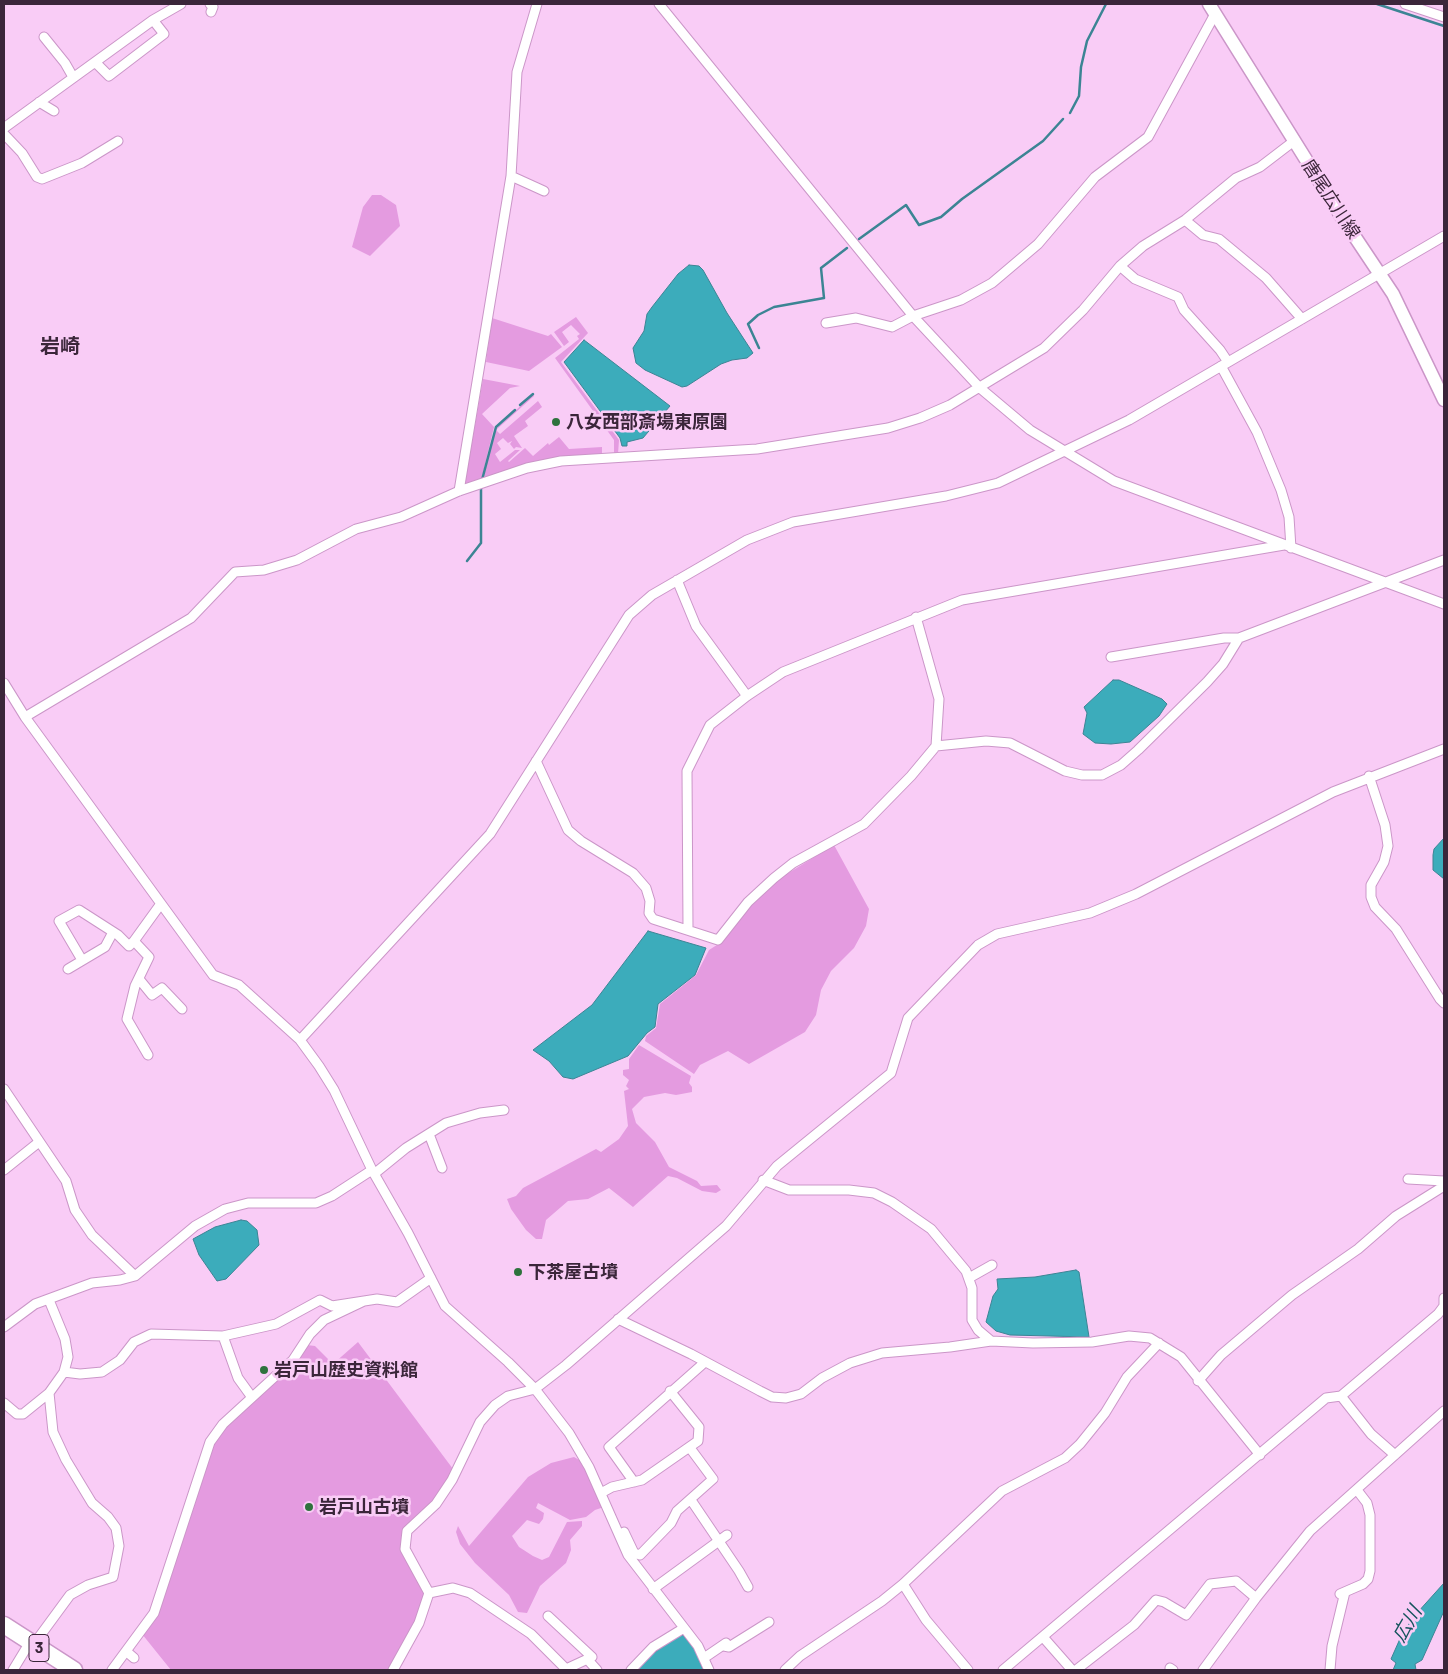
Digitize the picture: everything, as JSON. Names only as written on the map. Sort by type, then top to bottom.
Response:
[{"type":"highway","name":"3","points":[[4,1625],[74,1670]]},
{"type":"main road","name":"唐尾広川線","points":[[1212,9],[1294,141],[1393,294],[1444,400]]},
{"type":"street","points":[[4,128],[153,20],[181,4]]},
{"type":"street","points":[[459,491],[511,176],[517,72],[537,4]]},
{"type":"street","points":[[659,4],[912,316],[980,388],[1030,430],[1114,481],[1288,547],[1387,581],[1444,604]]},
{"type":"street","points":[[1405,4],[1444,17]]},
{"type":"street","points":[[826,323],[856,318],[892,327],[912,316],[962,300],[992,283],[1038,244],[1095,177],[1148,137],[1212,9]]},
{"type":"street","points":[[95,62],[109,76],[164,34],[153,20]]},
{"type":"street","points":[[44,37],[74,77]]},
{"type":"street","points":[[39,102],[54,112]]},
{"type":"street","points":[[4,134],[22,153],[38,177],[42,179],[82,163],[118,141]]},
{"type":"street","points":[[25,717],[191,618],[235,572],[264,570],[297,560],[356,529],[401,517],[459,491],[527,468],[561,461],[757,449],[888,428],[920,418],[980,388],[1044,348],[1083,310],[1120,266],[1143,246],[1184,220],[1236,178],[1260,166],[1294,141]]},
{"type":"street","points":[[511,176],[544,191]]},
{"type":"street","points":[[1184,220],[1203,234],[1219,239],[1266,278],[1302,319]]},
{"type":"street","points":[[300,1040],[490,834],[629,614],[652,595],[747,540],[793,522],[946,496],[998,483],[1129,420],[1444,236]]},
{"type":"street","points":[[1120,266],[1135,279],[1178,297],[1184,310],[1220,350],[1224,364],[1257,432],[1281,490],[1289,517],[1288,547]]},
{"type":"street","points":[[688,928],[687,771],[710,725],[747,696],[783,672],[962,600],[1288,547]]},
{"type":"street","points":[[1111,657],[1224,638],[1239,638],[1444,560]]},
{"type":"street","points":[[677,580],[696,626],[747,696]]},
{"type":"street","points":[[536,761],[568,830],[633,873],[646,888],[650,901],[649,914],[653,918],[688,928],[718,940],[748,902],[774,878],[793,863],[864,824],[900,789],[936,746],[939,700],[916,617]]},
{"type":"street","points":[[936,746],[986,741],[1010,743],[1065,771],[1082,775],[1102,775],[1121,765],[1182,707],[1223,664],[1239,638]]},
{"type":"street","points":[[4,683],[25,717],[160,905],[213,975],[239,985],[300,1040],[334,1090],[373,1172],[445,1306],[508,1362],[535,1389],[570,1433],[589,1467],[628,1555],[698,1646],[709,1670]]},
{"type":"street","points":[[393,1670],[419,1623],[429,1593],[405,1549],[407,1531],[436,1504],[452,1480],[480,1422],[494,1405],[508,1396],[535,1389],[618,1319],[726,1226],[763,1180],[891,1073],[908,1018],[978,945],[997,934],[1090,913],[1136,894],[1333,792],[1369,776],[1444,749]]},
{"type":"street","points":[[1369,776],[1385,825],[1388,846],[1384,862],[1371,885],[1371,897],[1375,907],[1396,929],[1444,1003]]},
{"type":"street","points":[[82,960],[59,921],[79,910],[113,932],[129,946],[160,905]]},
{"type":"street","points":[[68,969],[105,947],[113,932]]},
{"type":"street","points":[[134,941],[149,957],[139,979],[127,1019],[148,1055]]},
{"type":"street","points":[[139,979],[152,995],[162,988],[182,1009]]},
{"type":"street","points":[[4,1089],[20,1110],[66,1181],[75,1210],[92,1235],[135,1276]]},
{"type":"street","points":[[4,1327],[35,1304],[92,1283],[120,1280],[135,1276],[195,1226],[225,1209],[248,1203],[316,1203],[373,1172],[406,1148],[446,1123],[461,1117],[504,1110]]},
{"type":"street","points":[[429,1134],[442,1168]]},
{"type":"street","points":[[4,1170],[39,1142]]},
{"type":"street","points":[[1408,1178],[1444,1181]]},
{"type":"street","points":[[763,1180],[789,1190],[849,1190],[874,1194],[892,1202],[931,1229],[966,1270],[972,1288],[972,1320],[978,1330],[991,1341]]},
{"type":"street","points":[[1198,1380],[1221,1355],[1292,1295],[1358,1249],[1396,1216],[1444,1186]]},
{"type":"street","points":[[969,1278],[992,1265]]},
{"type":"street","points":[[64,1372],[80,1374],[102,1372],[120,1360],[134,1342],[151,1334],[223,1336],[276,1324],[320,1300],[332,1306],[377,1299],[397,1302],[431,1278]]},
{"type":"street","points":[[1003,1670],[1326,1398],[1341,1396],[1438,1314],[1444,1306],[1444,1298]]},
{"type":"street","points":[[4,1403],[17,1414],[23,1414],[49,1393],[64,1372],[68,1357],[65,1339],[49,1300]]},
{"type":"street","points":[[112,1670],[154,1613],[210,1442],[223,1424],[251,1396],[293,1360],[310,1334],[324,1320],[364,1301]]},
{"type":"street","points":[[618,1319],[766,1394],[786,1398],[801,1394],[822,1378],[850,1363],[882,1353],[991,1341],[1033,1343],[1092,1342],[1128,1336],[1150,1338],[1181,1357],[1260,1455]]},
{"type":"street","points":[[223,1336],[238,1378],[251,1396]]},
{"type":"street","points":[[785,1670],[800,1656],[882,1601],[903,1584],[1002,1491],[1065,1458],[1080,1444],[1105,1413],[1127,1377],[1159,1343]]},
{"type":"street","points":[[634,1482],[609,1446],[705,1362]]},
{"type":"street","points":[[600,1493],[612,1487],[642,1480],[698,1441],[699,1427],[670,1391]]},
{"type":"street","points":[[13,1670],[70,1595],[88,1585],[113,1577],[119,1546],[116,1528],[108,1517],[92,1503],[66,1460],[53,1432],[49,1393]]},
{"type":"street","points":[[1341,1396],[1371,1434],[1396,1455]]},
{"type":"street","points":[[1203,1670],[1256,1598],[1310,1531],[1444,1412]]},
{"type":"street","points":[[607,1508],[611,1506],[634,1553],[640,1555],[672,1523],[677,1511],[713,1480],[690,1448]]},
{"type":"street","points":[[1330,1670],[1332,1646],[1342,1593],[1362,1584],[1368,1578],[1370,1571],[1370,1515],[1367,1503],[1357,1490]]},
{"type":"street","points":[[691,1500],[748,1587]]},
{"type":"street","points":[[654,1589],[727,1535]]},
{"type":"street","points":[[1076,1670],[1134,1625],[1156,1600],[1164,1602],[1186,1615],[1210,1584],[1236,1581],[1256,1598]]},
{"type":"street","points":[[903,1584],[926,1620],[968,1670]]},
{"type":"street","points":[[429,1593],[453,1588],[470,1593],[531,1634],[566,1669],[592,1657],[548,1616]]},
{"type":"street","points":[[704,1658],[726,1643],[728,1647],[768,1622]]},
{"type":"street","points":[[632,1670],[653,1647],[684,1628]]},
{"type":"street","points":[[1043,1637],[1071,1670]]},
{"type":"street","points":[[126,1652],[134,1658]]},
{"type":"street","points":[[587,1659],[597,1670]]},
{"type":"shaded area","points":[[372,195],[381,195],[396,205],[400,226],[370,256],[352,247],[363,207]]},
{"type":"shaded area","points":[[689,265],[699,266],[703,270],[727,313],[753,353],[747,358],[721,364],[687,386],[682,387],[645,370],[636,363],[633,348],[644,331],[647,314],[678,274]]},
{"type":"shaded area","points":[[576,317],[588,333],[561,362],[619,440],[618,454],[614,455],[614,440],[555,358],[579,339],[577,336],[580,334],[571,325],[562,332],[569,342],[564,346],[554,332]]},
{"type":"shaded area","points":[[492,318],[548,336],[551,334],[562,347],[529,371],[486,362]]},
{"type":"shaded area","points":[[584,340],[670,406],[643,438],[627,442],[627,446],[622,446],[620,438],[564,362]]},
{"type":"shaded area","points":[[483,379],[520,386],[510,388],[482,414],[494,427],[481,481],[467,486],[465,483]]},
{"type":"shaded area","points":[[533,394],[534,396],[496,430],[500,434],[538,401],[542,407],[525,421],[528,426],[514,436],[522,448],[516,447],[514,449],[510,444],[512,441],[508,443],[503,438],[497,443],[501,449],[495,454],[500,462],[515,450],[520,450],[509,462],[525,448],[533,456],[548,443],[549,445],[559,437],[569,449],[602,447],[602,455],[483,480],[495,430]]},
{"type":"shaded area","points":[[1113,680],[1119,680],[1162,699],[1167,704],[1159,716],[1130,742],[1095,743],[1083,734],[1087,713],[1084,707]]},
{"type":"shaded area","points":[[1444,838],[1444,879],[1433,870],[1433,855],[1434,849]]},
{"type":"shaded area","points":[[834,845],[869,909],[866,926],[854,948],[831,971],[821,990],[816,1015],[805,1032],[749,1064],[728,1051],[700,1065],[694,1074],[645,1041],[646,1036],[656,1028],[660,1004],[696,975],[709,950],[720,943],[749,903],[777,880]]},
{"type":"shaded area","points":[[648,931],[706,948],[695,975],[658,1004],[655,1027],[647,1033],[628,1056],[573,1079],[563,1077],[549,1061],[533,1050],[592,1005]]},
{"type":"shaded area","points":[[639,1045],[691,1076],[689,1083],[692,1087],[692,1092],[676,1095],[665,1093],[644,1097],[632,1109],[636,1123],[655,1142],[669,1167],[697,1181],[701,1186],[717,1185],[721,1190],[716,1193],[702,1191],[677,1178],[668,1176],[633,1207],[609,1188],[588,1199],[568,1201],[546,1220],[542,1239],[536,1239],[526,1230],[511,1209],[507,1199],[516,1196],[523,1188],[596,1149],[601,1152],[619,1139],[628,1126],[624,1091],[629,1089],[626,1086],[629,1080],[623,1075],[623,1070],[629,1069],[629,1059]]},
{"type":"shaded area","points":[[241,1220],[247,1221],[257,1230],[259,1245],[226,1279],[217,1281],[199,1255],[193,1239],[215,1227]]},
{"type":"shaded area","points":[[1076,1270],[1079,1272],[1089,1337],[1010,1335],[996,1331],[986,1322],[993,1296],[998,1289],[997,1279],[1035,1277]]},
{"type":"shaded area","name":"岩戸山古墳","points":[[358,1342],[453,1469],[438,1496],[406,1526],[402,1533],[402,1550],[425,1593],[412,1631],[390,1670],[171,1670],[142,1634],[178,1555],[214,1441],[226,1424],[307,1345],[315,1346],[333,1364]]},
{"type":"shaded area","points":[[574,1457],[581,1461],[604,1507],[595,1510],[586,1517],[570,1520],[538,1503],[536,1508],[544,1513],[543,1519],[539,1524],[527,1520],[512,1536],[519,1547],[533,1556],[542,1560],[549,1557],[567,1522],[582,1521],[582,1526],[570,1540],[571,1550],[566,1563],[540,1586],[527,1613],[518,1612],[509,1595],[475,1563],[460,1544],[456,1532],[458,1526],[469,1546],[528,1477],[551,1463]]},
{"type":"shaded area","points":[[1444,1583],[1444,1611],[1422,1660],[1415,1664],[1416,1670],[1393,1670],[1396,1663],[1391,1659],[1403,1632]]},
{"type":"shaded area","points":[[683,1635],[697,1652],[703,1670],[637,1670],[654,1653],[677,1636]]},
{"type":"waterway","points":[[1070,113],[1079,96],[1081,67],[1087,41],[1106,4]]},
{"type":"waterway","points":[[1377,4],[1444,26]]},
{"type":"waterway","points":[[859,239],[906,205],[919,225],[941,217],[962,199],[1043,141],[1063,119]]},
{"type":"waterway","points":[[759,348],[748,324],[758,315],[774,307],[824,298],[821,268],[847,248]]},
{"type":"waterway","points":[[520,405],[533,394]]},
{"type":"waterway","points":[[482,480],[496,427],[515,410]]},
{"type":"waterway","points":[[467,561],[481,543],[481,485]]},
{"type":"place","name":"八女西部斎場東原園","points":[[556,422]]},
{"type":"place","name":"下茶屋古墳","points":[[518,1272]]},
{"type":"place","name":"岩戸山歴史資料館","points":[[264,1370]]},
{"type":"place","name":"岩戸山古墳","points":[[309,1507]]},
{"type":"district","name":"岩崎","points":[[60,346]]},
{"type":"water label","name":"広川","points":[[1407,1624]]}]
